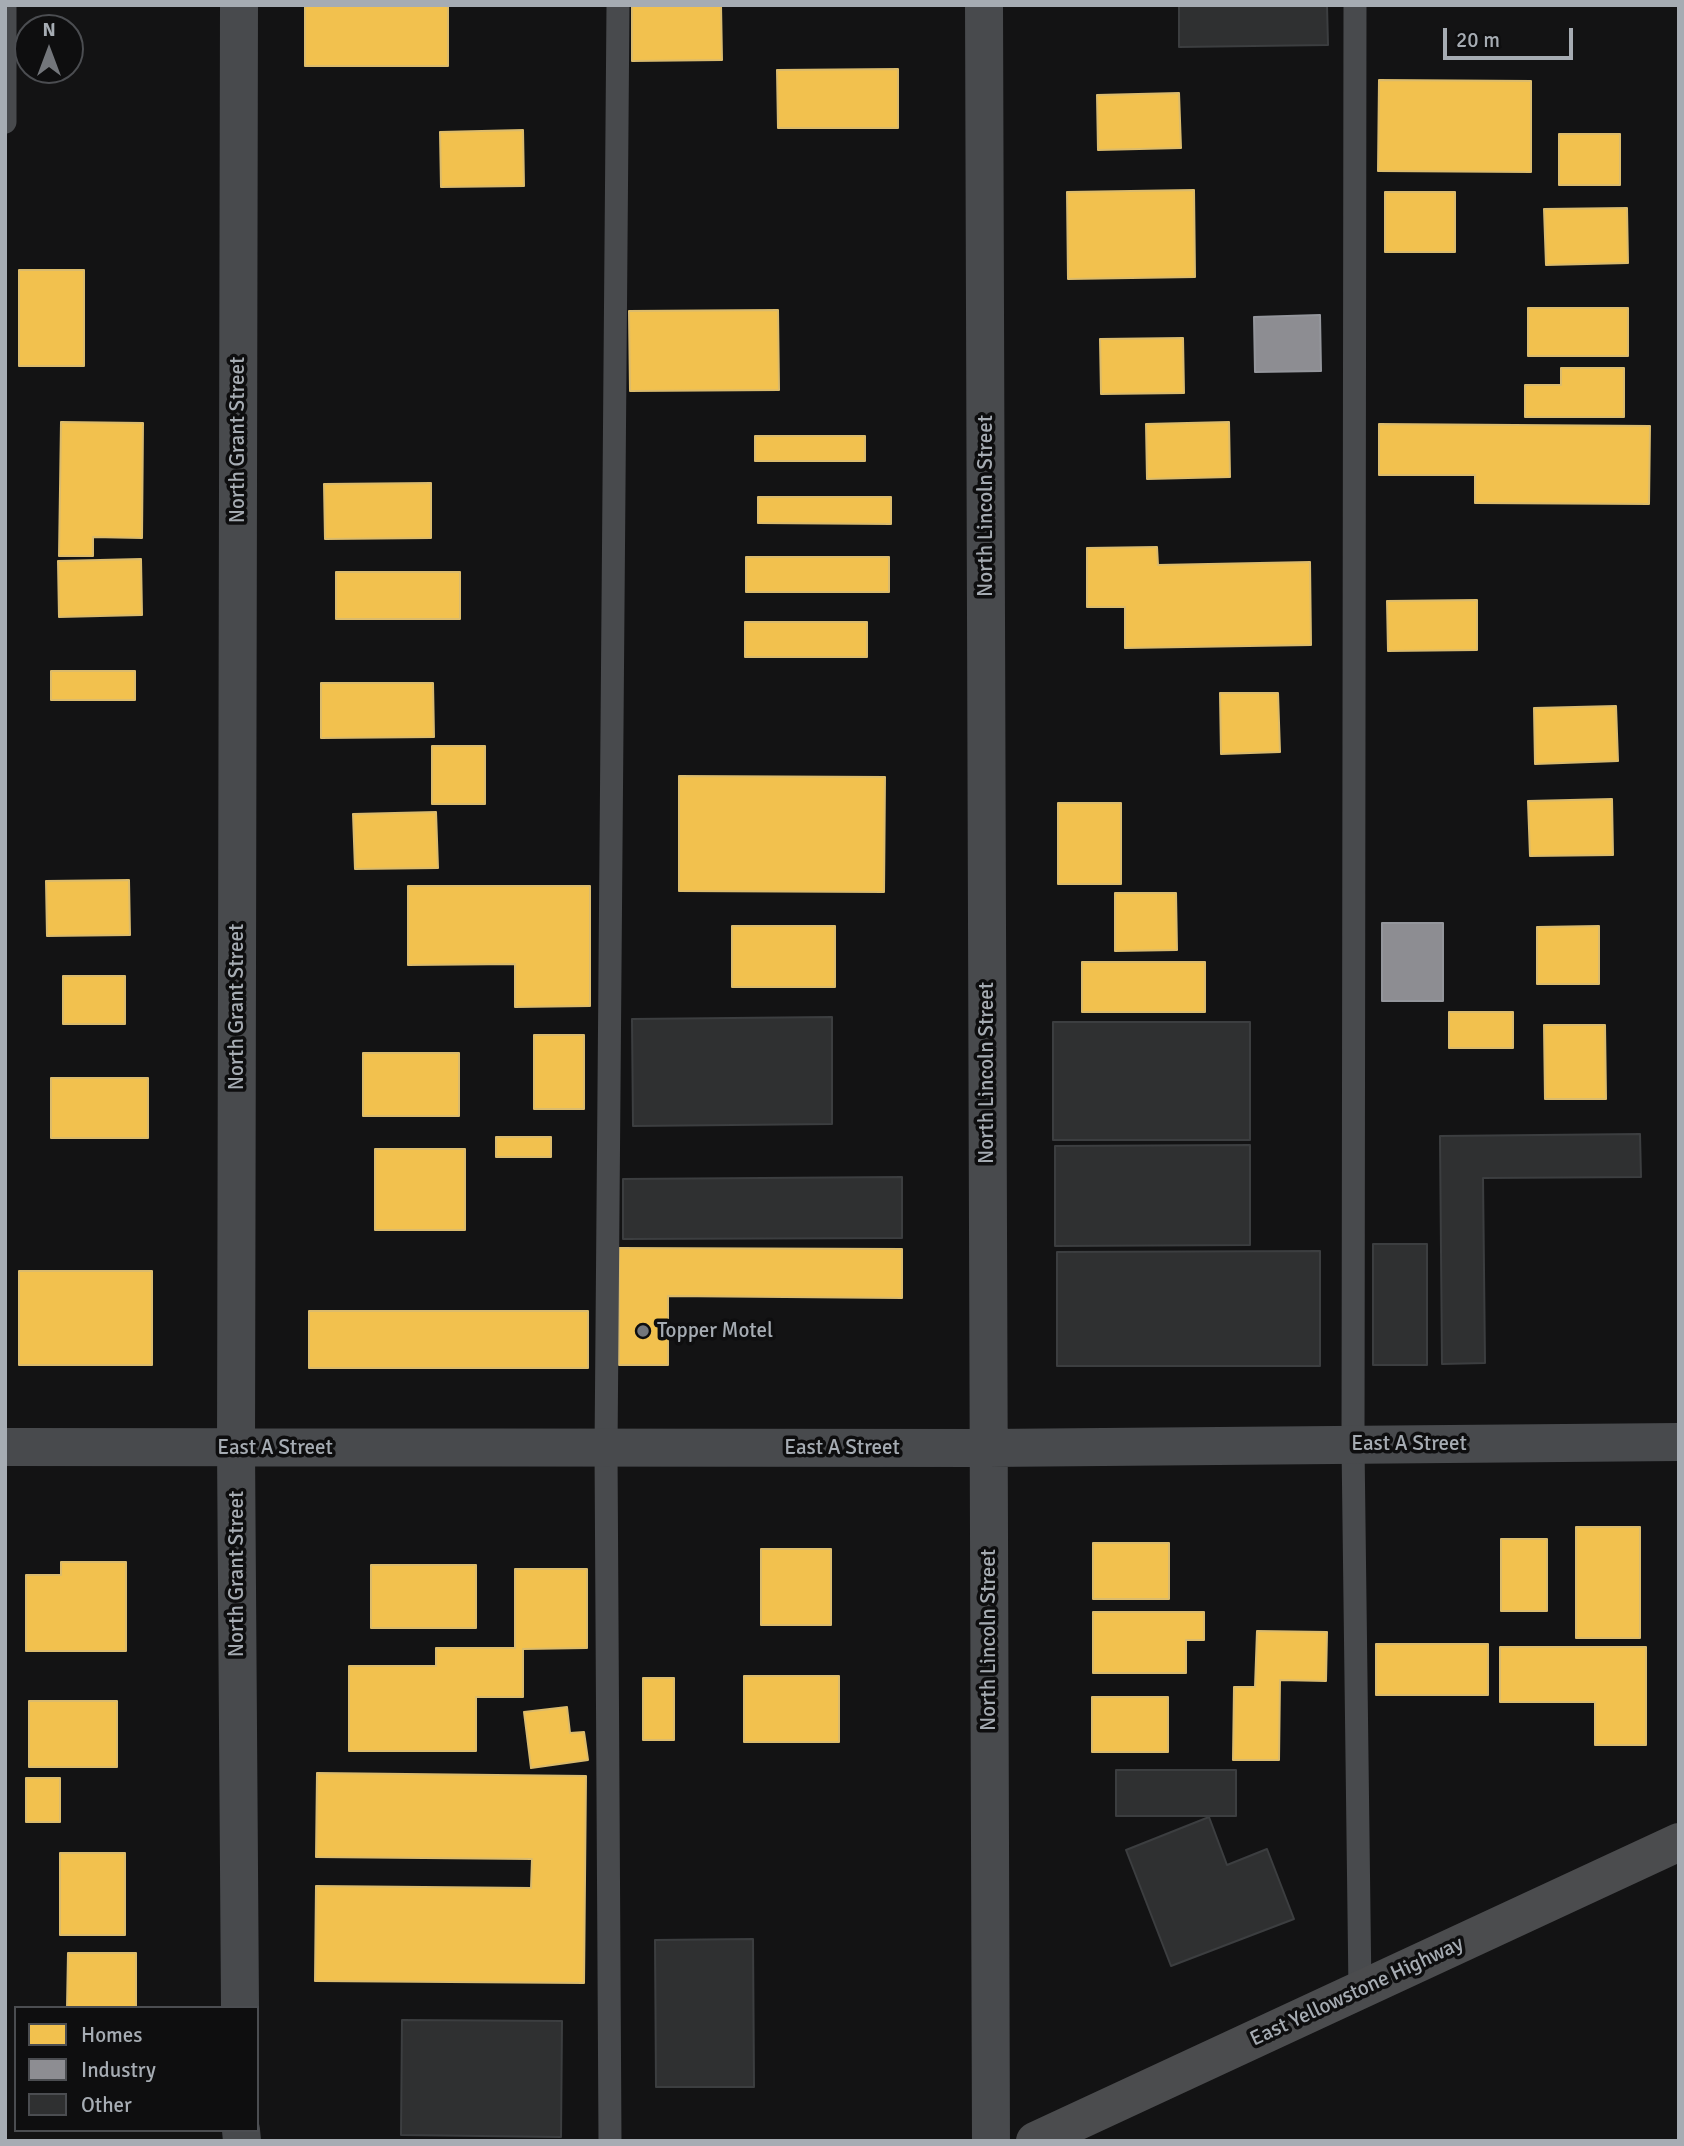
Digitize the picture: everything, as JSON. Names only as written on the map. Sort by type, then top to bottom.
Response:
[{"type":"main road","name":"East Yellowstone Highway","points":[[1035,2141],[1679,1842]]},
{"type":"street","name":"North Grant Street","points":[[239,5],[236,1448],[240,2006]]},
{"type":"street","name":"North Lincoln Street","points":[[984,5],[990,2141]]},
{"type":"street","name":"East A Street","points":[[5,1447],[988,1448],[1679,1442]]},
{"type":"lane","points":[[5,5],[5,122]]},
{"type":"lane","points":[[610,2141],[606,1448],[618,5]]},
{"type":"lane","points":[[1356,5],[1353,1445],[1360,1991]]},
{"type":"building: Homes","points":[[305,5],[448,5],[448,66],[305,66]]},
{"type":"building: Homes","points":[[632,5],[721,5],[722,60],[632,61]]},
{"type":"building: Homes","points":[[898,69],[898,128],[778,128],[777,70]]},
{"type":"building: Homes","points":[[1379,80],[1531,81],[1531,172],[1378,171]]},
{"type":"building: Homes","points":[[1179,93],[1181,148],[1098,150],[1097,95]]},
{"type":"building: Homes","points":[[523,130],[524,186],[441,187],[440,132]]},
{"type":"building: Homes","points":[[1559,134],[1620,134],[1620,185],[1559,185]]},
{"type":"building: Homes","points":[[1194,190],[1195,277],[1068,279],[1067,192]]},
{"type":"building: Homes","points":[[1385,192],[1455,192],[1455,252],[1385,252]]},
{"type":"building: Homes","points":[[1627,208],[1628,263],[1546,265],[1544,209]]},
{"type":"building: Homes","points":[[19,270],[84,270],[84,366],[19,366]]},
{"type":"building: Homes","points":[[1528,308],[1628,308],[1628,356],[1528,356]]},
{"type":"building: Homes","points":[[778,310],[779,390],[630,391],[629,311]]},
{"type":"building: Homes","points":[[1183,338],[1184,393],[1101,394],[1100,339]]},
{"type":"building: Homes","points":[[1561,368],[1624,368],[1624,417],[1525,417],[1525,385],[1561,385]]},
{"type":"building: Homes","points":[[61,422],[143,423],[142,538],[93,537],[93,556],[59,556]]},
{"type":"building: Homes","points":[[1229,422],[1230,477],[1147,479],[1146,424]]},
{"type":"building: Homes","points":[[1379,424],[1650,426],[1649,504],[1475,503],[1475,475],[1379,475]]},
{"type":"building: Homes","points":[[755,436],[865,436],[865,461],[755,461]]},
{"type":"building: Homes","points":[[431,483],[431,538],[325,539],[324,484]]},
{"type":"building: Homes","points":[[758,497],[891,497],[891,524],[758,523]]},
{"type":"building: Homes","points":[[1157,547],[1158,565],[1310,562],[1311,645],[1125,648],[1125,607],[1087,607],[1087,548]]},
{"type":"building: Homes","points":[[746,557],[889,557],[889,592],[746,592]]},
{"type":"building: Homes","points":[[141,559],[142,615],[59,617],[58,561]]},
{"type":"building: Homes","points":[[336,572],[460,572],[460,619],[336,619]]},
{"type":"building: Homes","points":[[1477,600],[1477,650],[1388,651],[1387,601]]},
{"type":"building: Homes","points":[[745,622],[867,622],[867,657],[745,657]]},
{"type":"building: Homes","points":[[51,671],[135,671],[135,700],[51,700]]},
{"type":"building: Homes","points":[[321,683],[433,683],[434,737],[321,738]]},
{"type":"building: Homes","points":[[1220,693],[1278,693],[1280,752],[1221,754]]},
{"type":"building: Homes","points":[[1616,706],[1618,761],[1535,764],[1534,708]]},
{"type":"building: Homes","points":[[432,746],[485,746],[485,804],[432,804]]},
{"type":"building: Homes","points":[[679,776],[885,777],[884,892],[679,891]]},
{"type":"building: Homes","points":[[1612,799],[1613,855],[1530,856],[1528,801]]},
{"type":"building: Homes","points":[[1058,803],[1121,803],[1121,884],[1058,884]]},
{"type":"building: Homes","points":[[436,812],[438,868],[355,869],[353,814]]},
{"type":"building: Homes","points":[[129,880],[130,935],[47,936],[46,881]]},
{"type":"building: Homes","points":[[408,886],[590,886],[590,1006],[515,1007],[515,964],[408,965]]},
{"type":"building: Homes","points":[[1115,893],[1176,893],[1177,950],[1115,951]]},
{"type":"building: Homes","points":[[732,926],[835,926],[835,987],[732,987]]},
{"type":"building: Homes","points":[[1599,926],[1599,984],[1537,984],[1537,927]]},
{"type":"building: Homes","points":[[1082,962],[1205,962],[1205,1012],[1082,1012]]},
{"type":"building: Homes","points":[[63,976],[125,976],[125,1024],[63,1024]]},
{"type":"building: Homes","points":[[1449,1012],[1513,1012],[1513,1048],[1449,1048]]},
{"type":"building: Homes","points":[[1544,1025],[1605,1025],[1606,1099],[1545,1099]]},
{"type":"building: Homes","points":[[534,1035],[584,1035],[584,1109],[534,1109]]},
{"type":"building: Homes","points":[[363,1053],[459,1053],[459,1116],[363,1116]]},
{"type":"building: Homes","points":[[51,1078],[148,1078],[148,1138],[51,1138]]},
{"type":"building: Homes","points":[[496,1137],[551,1137],[551,1157],[496,1157]]},
{"type":"building: Homes","points":[[375,1149],[465,1149],[465,1230],[375,1230]]},
{"type":"building: Homes","name":"Topper Motel","points":[[619,1248],[902,1249],[902,1298],[668,1296],[668,1365],[619,1365]]},
{"type":"building: Homes","points":[[19,1271],[152,1271],[152,1365],[19,1365]]},
{"type":"building: Homes","points":[[309,1311],[588,1311],[588,1368],[309,1368]]},
{"type":"building: Homes","points":[[1576,1527],[1640,1527],[1640,1638],[1576,1638]]},
{"type":"building: Homes","points":[[1501,1539],[1547,1539],[1547,1611],[1501,1611]]},
{"type":"building: Homes","points":[[1093,1543],[1169,1543],[1169,1599],[1093,1599]]},
{"type":"building: Homes","points":[[761,1549],[831,1549],[831,1625],[761,1625]]},
{"type":"building: Homes","points":[[61,1562],[126,1562],[126,1651],[26,1651],[26,1575],[61,1575]]},
{"type":"building: Homes","points":[[371,1565],[476,1565],[476,1628],[371,1628]]},
{"type":"building: Homes","points":[[515,1569],[587,1569],[587,1648],[523,1649],[523,1697],[476,1697],[476,1751],[349,1751],[349,1666],[436,1666],[436,1648],[515,1648]]},
{"type":"building: Homes","points":[[1093,1612],[1204,1612],[1204,1640],[1186,1640],[1186,1673],[1093,1673]]},
{"type":"building: Homes","points":[[1257,1631],[1327,1632],[1326,1681],[1280,1680],[1279,1760],[1233,1760],[1234,1687],[1255,1687]]},
{"type":"building: Homes","points":[[1376,1644],[1488,1644],[1488,1695],[1376,1695]]},
{"type":"building: Homes","points":[[1500,1647],[1646,1647],[1646,1745],[1595,1745],[1595,1702],[1500,1702]]},
{"type":"building: Homes","points":[[744,1676],[839,1676],[839,1742],[744,1742]]},
{"type":"building: Homes","points":[[643,1678],[674,1678],[674,1740],[643,1740]]},
{"type":"building: Homes","points":[[1092,1697],[1168,1697],[1168,1752],[1092,1752]]},
{"type":"building: Homes","points":[[29,1701],[117,1701],[117,1767],[29,1767]]},
{"type":"building: Homes","points":[[567,1707],[570,1733],[584,1732],[588,1760],[531,1768],[524,1712]]},
{"type":"building: Homes","points":[[317,1773],[586,1776],[584,1983],[315,1981],[316,1886],[531,1888],[532,1859],[316,1857]]},
{"type":"building: Homes","points":[[26,1778],[60,1778],[60,1822],[26,1822]]},
{"type":"building: Homes","points":[[60,1853],[125,1853],[125,1935],[60,1935]]},
{"type":"building: Homes","points":[[68,1953],[136,1953],[136,2006],[67,2006]]},
{"type":"building: Industry","points":[[1320,315],[1321,371],[1255,372],[1254,317]]},
{"type":"building: Industry","points":[[1382,923],[1443,923],[1443,1001],[1382,1001]]},
{"type":"building: Other","points":[[1179,5],[1327,5],[1328,45],[1179,47]]},
{"type":"building: Other","points":[[832,1017],[832,1124],[633,1126],[632,1019]]},
{"type":"building: Other","points":[[1053,1022],[1250,1022],[1250,1140],[1053,1140]]},
{"type":"building: Other","points":[[1640,1134],[1641,1177],[1483,1178],[1485,1363],[1442,1364],[1440,1136]]},
{"type":"building: Other","points":[[1250,1145],[1250,1245],[1055,1246],[1055,1146]]},
{"type":"building: Other","points":[[902,1177],[902,1238],[623,1239],[623,1179]]},
{"type":"building: Other","points":[[1373,1244],[1427,1244],[1427,1365],[1373,1365]]},
{"type":"building: Other","points":[[1320,1251],[1320,1366],[1057,1366],[1057,1252]]},
{"type":"building: Other","points":[[1116,1770],[1236,1770],[1236,1816],[1116,1816]]},
{"type":"building: Other","points":[[1209,1817],[1227,1865],[1267,1849],[1294,1919],[1171,1966],[1126,1850]]},
{"type":"building: Other","points":[[753,1939],[754,2087],[656,2087],[655,1940]]},
{"type":"building: Other","points":[[402,2020],[562,2021],[561,2137],[401,2135]]},
{"type":"place","name":"Topper Motel","points":[[643,1331]]}]
